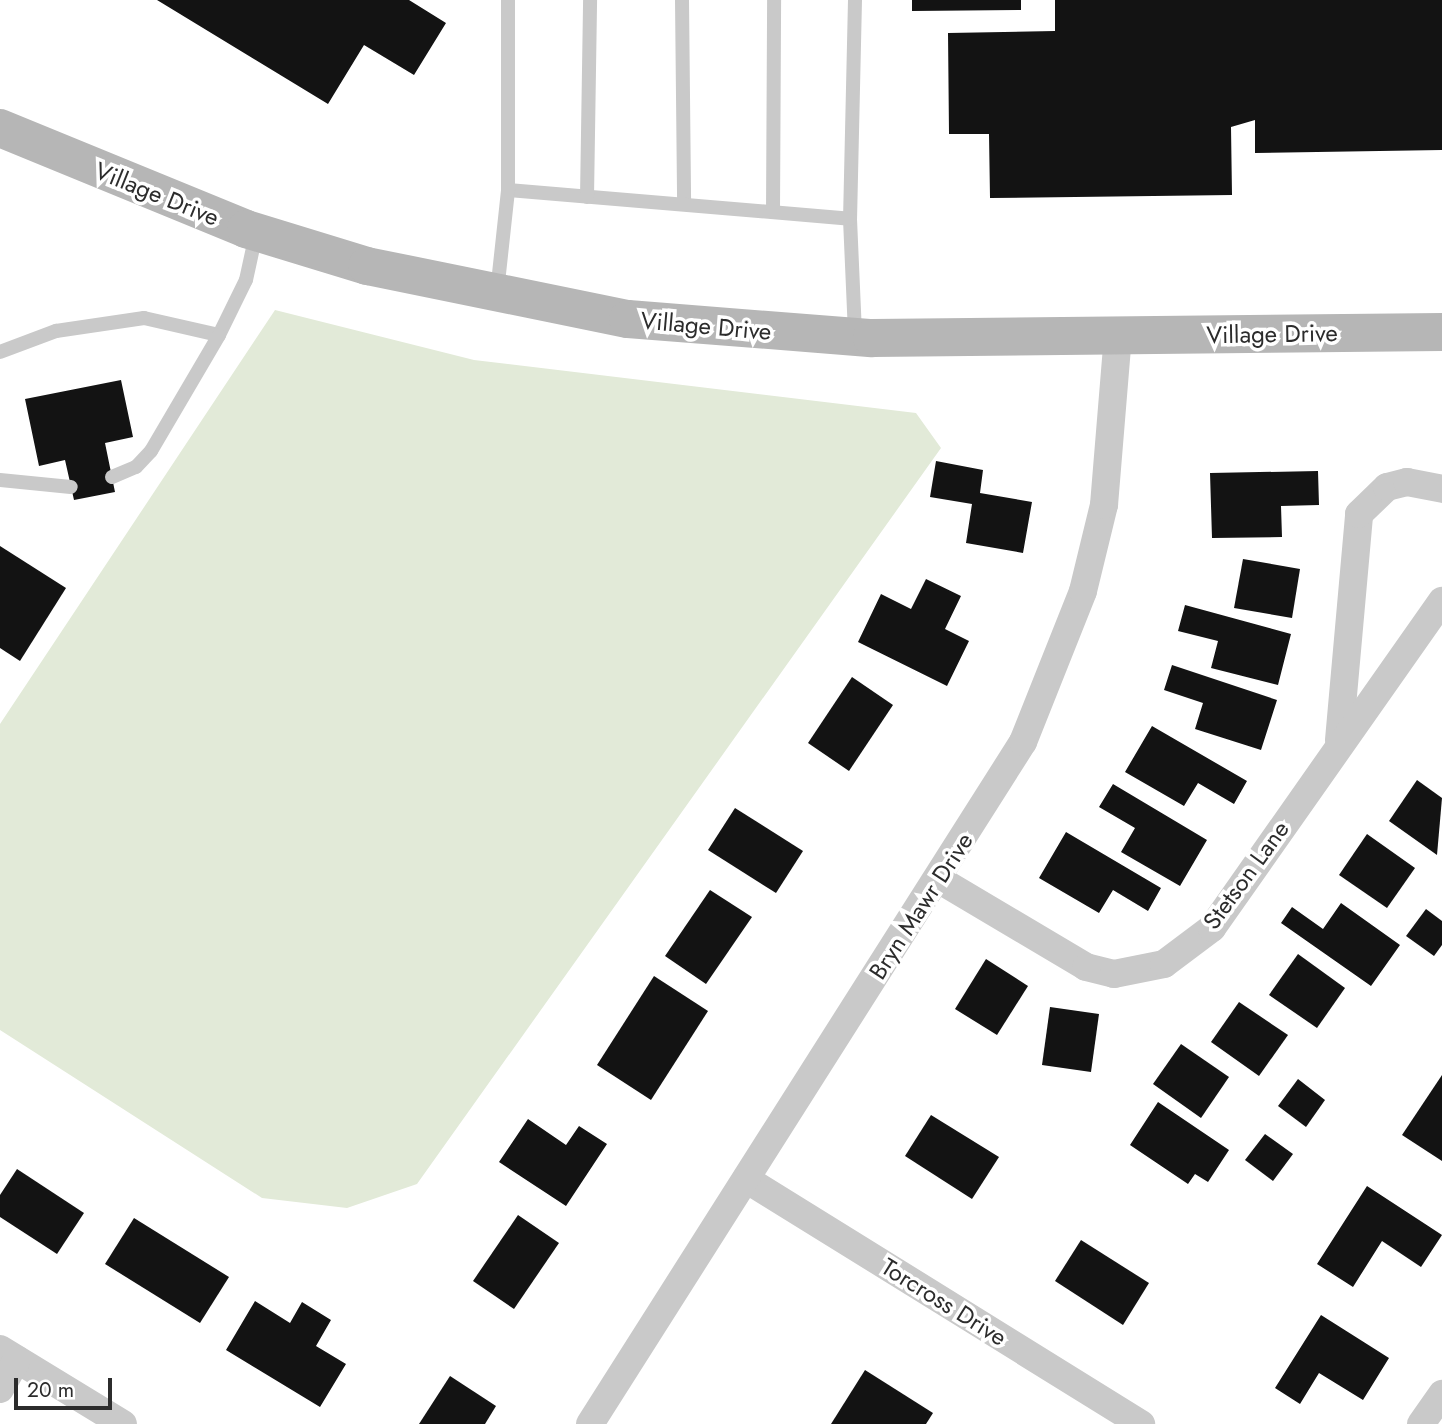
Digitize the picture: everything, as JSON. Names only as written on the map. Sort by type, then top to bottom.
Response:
[{"type":"main road","name":"Village Drive","points":[[0,128],[257,233],[496,297],[628,319],[855,337],[1442,332]]},
{"type":"street","name":"Bryn Mawr Drive","points":[[590,1424],[1023,742],[1083,592],[1104,505],[1118,335]]},
{"type":"street","name":"Stetson Lane","points":[[1339,740],[1359,514],[1387,487],[1407,482],[1442,489]]},
{"type":"street","name":"Stetson Lane","points":[[938,879],[1086,967],[1144,972],[1212,928],[1339,740],[1442,601]]},
{"type":"street","name":"Torcross Drive","points":[[746,1179],[1141,1424]]},
{"type":"street","points":[[0,1389],[9,1354],[123,1424]]},
{"type":"street","points":[[1421,1424],[1442,1394]]},
{"type":"lane","points":[[496,297],[508,190],[508,0]]},
{"type":"lane","points":[[587,197],[590,0]]},
{"type":"lane","points":[[682,0],[684,204]]},
{"type":"lane","points":[[773,212],[774,0]]},
{"type":"lane","points":[[855,0],[850,219],[855,337]]},
{"type":"lane","points":[[508,190],[850,219]]},
{"type":"lane","points":[[112,477],[136,467],[151,451],[219,335],[246,280],[257,233]]},
{"type":"lane","points":[[0,352],[56,331],[144,318],[219,335]]},
{"type":"lane","points":[[0,480],[71,486]]},
{"type":"green space","points":[[275,310],[474,360],[916,413],[941,448],[417,1184],[347,1208],[262,1198],[0,1030],[0,724]]},
{"type":"building","points":[[157,0],[409,0],[446,23],[414,75],[364,45],[328,104]]},
{"type":"building","points":[[912,0],[1021,0],[1021,10],[912,11]]},
{"type":"building","points":[[1055,0],[1442,0],[1442,150],[1255,153],[1255,120],[1231,127],[1232,195],[990,198],[989,134],[949,134],[948,33],[1055,31]]},
{"type":"building","points":[[121,380],[133,437],[105,443],[115,492],[74,500],[65,460],[39,466],[25,399]]},
{"type":"building","points":[[936,461],[983,470],[980,493],[1032,502],[1023,553],[966,543],[972,504],[930,497]]},
{"type":"building","points":[[1318,471],[1319,505],[1281,506],[1282,537],[1212,538],[1210,473]]},
{"type":"building","points":[[0,546],[66,588],[20,661],[0,648]]},
{"type":"building","points":[[1243,559],[1300,569],[1292,618],[1234,608]]},
{"type":"building","points":[[926,579],[961,596],[945,629],[969,641],[947,686],[858,642],[881,594],[911,609]]},
{"type":"building","points":[[1185,605],[1291,634],[1278,685],[1211,668],[1218,641],[1178,631]]},
{"type":"building","points":[[1172,665],[1277,700],[1261,750],[1195,729],[1203,703],[1164,690]]},
{"type":"building","points":[[852,677],[893,705],[849,771],[808,743]]},
{"type":"building","points":[[1152,726],[1247,781],[1234,804],[1198,783],[1184,806],[1125,772]]},
{"type":"building","points":[[1417,780],[1442,798],[1437,855],[1389,821]]},
{"type":"building","points":[[1113,784],[1207,840],[1180,886],[1121,852],[1135,828],[1099,807]]},
{"type":"building","points":[[735,808],[803,851],[776,893],[708,850]]},
{"type":"building","points":[[1066,832],[1161,888],[1148,911],[1113,890],[1099,913],[1039,878]]},
{"type":"building","points":[[1367,834],[1415,868],[1387,908],[1339,875]]},
{"type":"building","points":[[710,890],[752,917],[706,984],[665,956]]},
{"type":"building","points":[[1341,903],[1400,945],[1371,986],[1281,923],[1292,907],[1323,929]]},
{"type":"building","points":[[1426,909],[1442,921],[1442,945],[1434,956],[1406,936]]},
{"type":"building","points":[[1298,954],[1345,988],[1317,1028],[1269,995]]},
{"type":"building","points":[[986,959],[1028,986],[997,1035],[955,1009]]},
{"type":"building","points":[[654,976],[708,1011],[651,1100],[597,1065]]},
{"type":"building","points":[[1239,1002],[1288,1035],[1259,1076],[1211,1042]]},
{"type":"building","points":[[1050,1007],[1099,1014],[1091,1072],[1042,1065]]},
{"type":"building","points":[[1181,1044],[1229,1077],[1201,1118],[1153,1084]]},
{"type":"building","points":[[1442,1075],[1442,1161],[1402,1135]]},
{"type":"building","points":[[1298,1079],[1325,1100],[1306,1127],[1278,1106]]},
{"type":"building","points":[[1158,1102],[1229,1150],[1208,1182],[1195,1174],[1188,1184],[1130,1145]]},
{"type":"building","points":[[931,1115],[999,1157],[972,1199],[905,1156]]},
{"type":"building","points":[[528,1119],[566,1145],[579,1126],[607,1144],[566,1206],[499,1162]]},
{"type":"building","points":[[1265,1134],[1293,1154],[1273,1181],[1245,1160]]},
{"type":"building","points":[[17,1169],[84,1213],[57,1254],[0,1217],[0,1195]]},
{"type":"building","points":[[1367,1186],[1442,1235],[1421,1267],[1382,1241],[1353,1287],[1317,1264]]},
{"type":"building","points":[[518,1215],[559,1243],[514,1309],[473,1281]]},
{"type":"building","points":[[134,1218],[229,1277],[200,1323],[105,1264]]},
{"type":"building","points":[[1081,1240],[1149,1283],[1123,1325],[1055,1281]]},
{"type":"building","points":[[255,1301],[290,1323],[302,1302],[331,1320],[316,1346],[346,1364],[320,1407],[226,1350]]},
{"type":"building","points":[[1321,1315],[1389,1358],[1363,1400],[1319,1373],[1300,1404],[1275,1388]]},
{"type":"building","points":[[865,1370],[933,1413],[926,1424],[831,1424]]},
{"type":"building","points":[[450,1376],[496,1406],[485,1424],[419,1424]]}]
